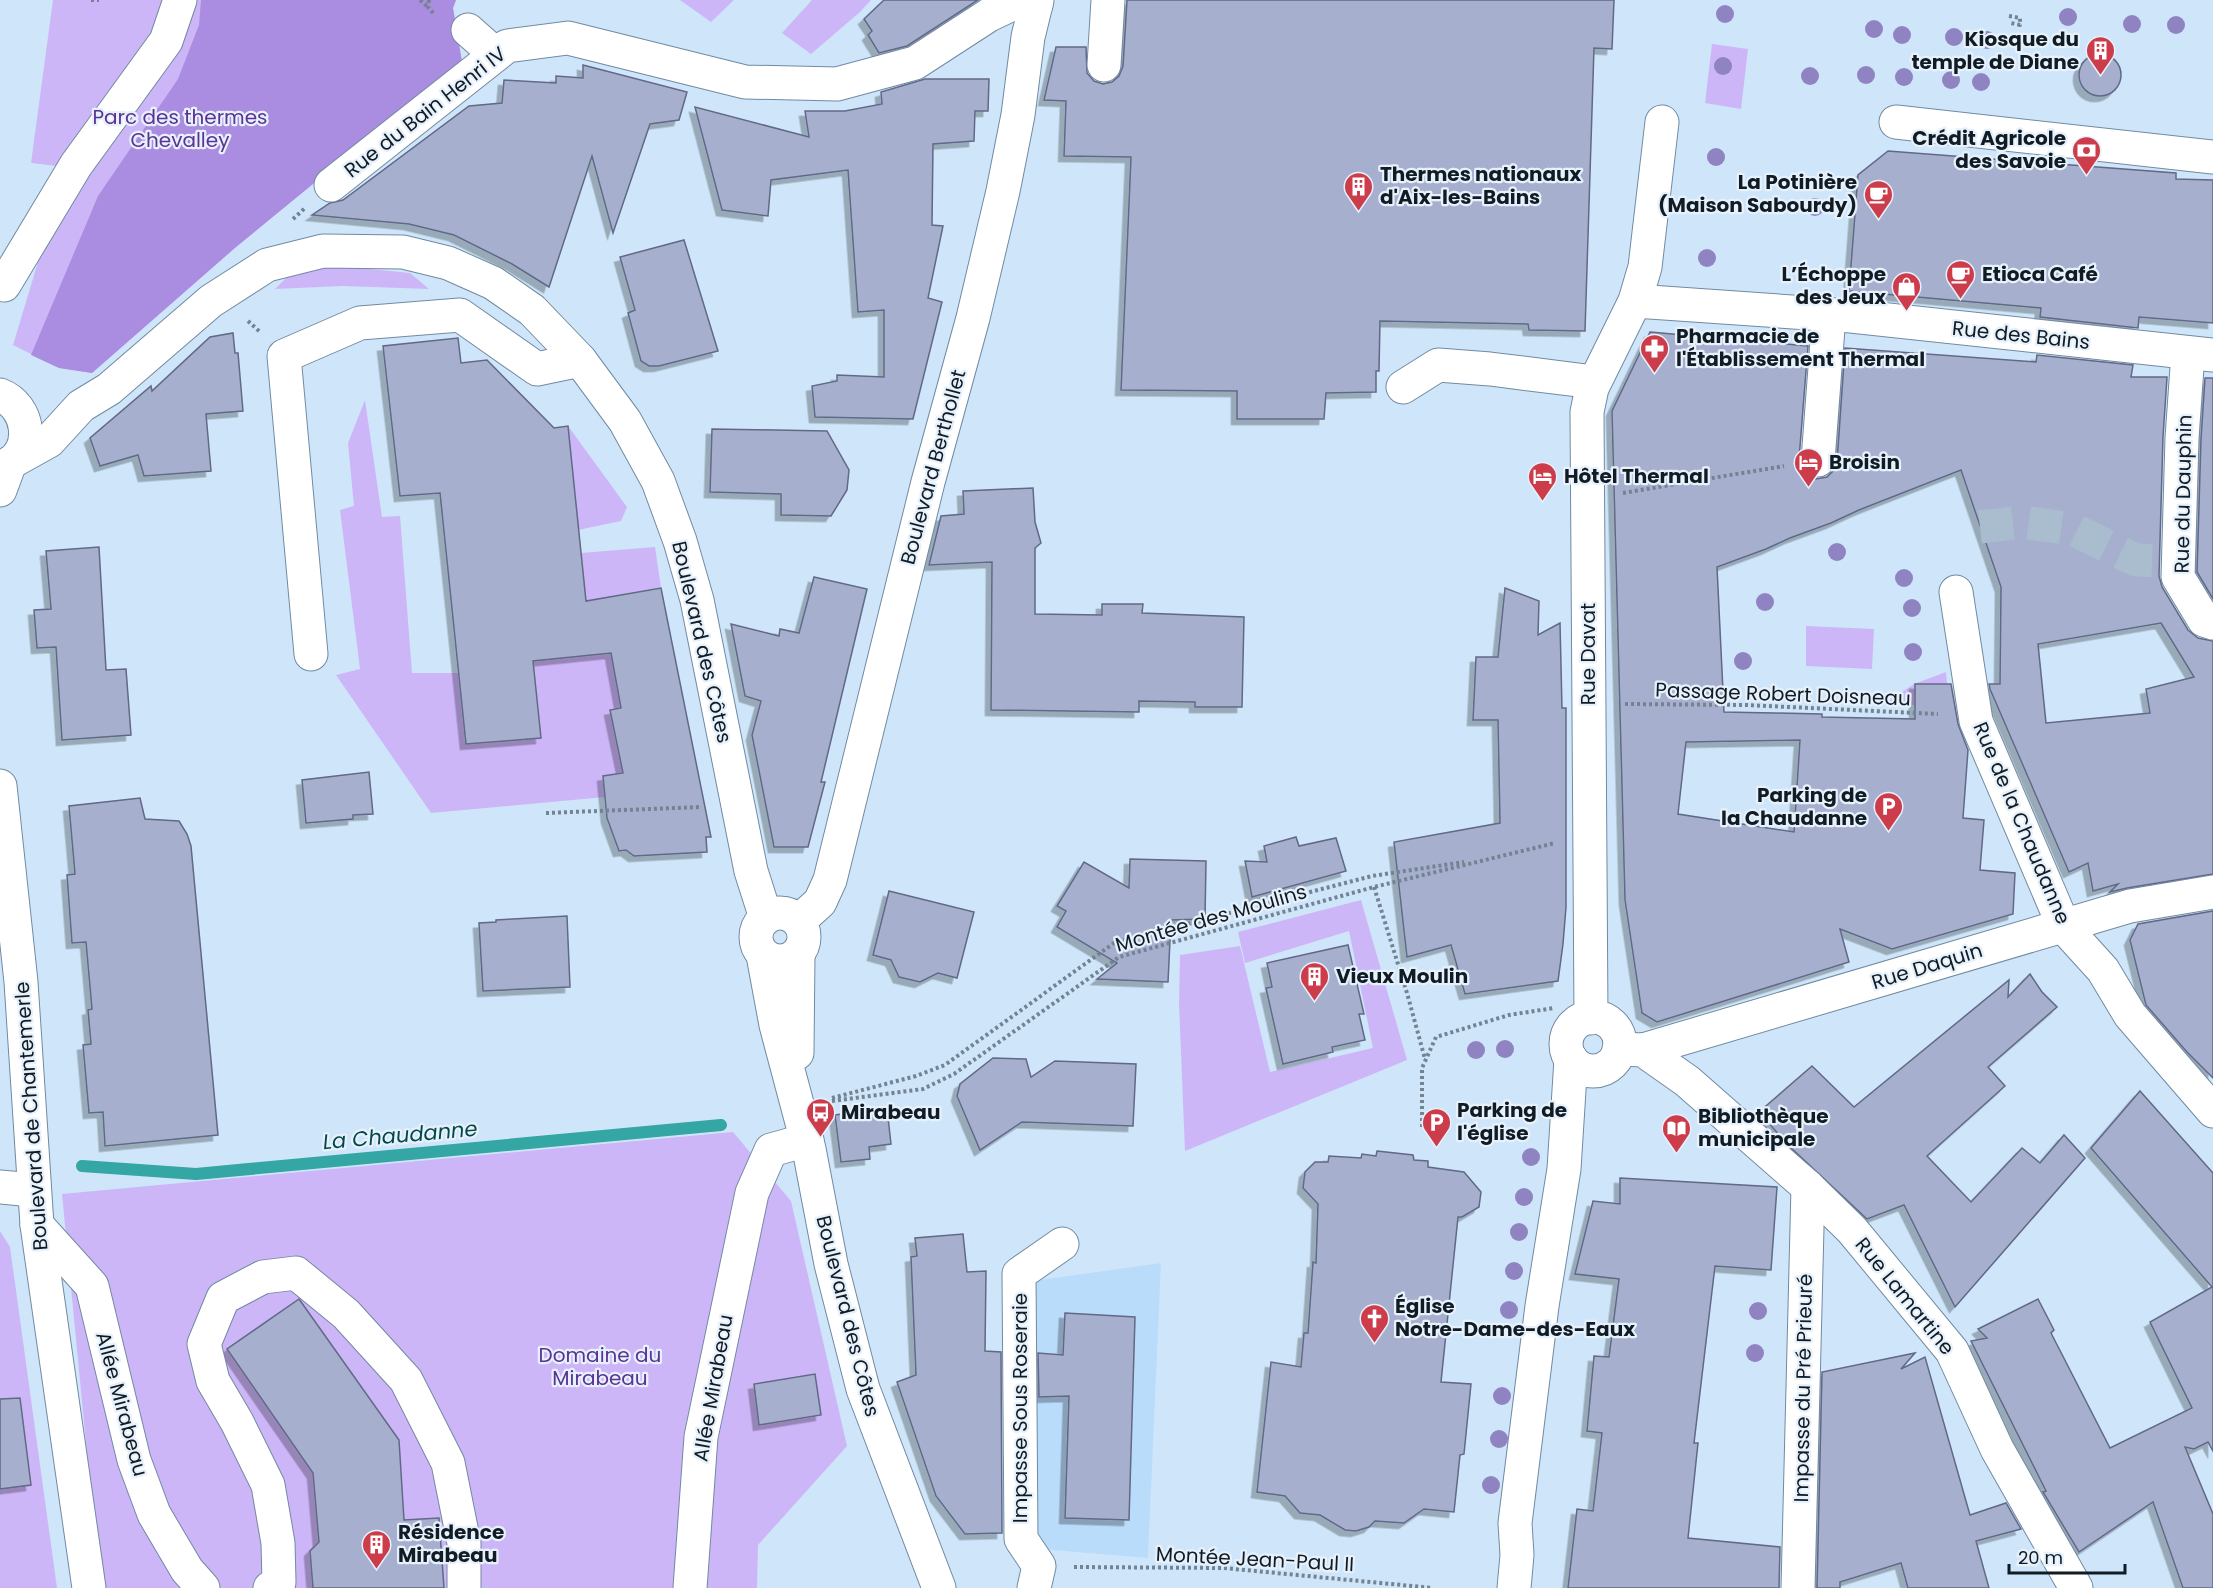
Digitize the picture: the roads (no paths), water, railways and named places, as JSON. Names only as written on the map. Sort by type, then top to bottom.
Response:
[{"type":"street","points":[[0,284],[4,285],[76,165],[166,41],[180,0]]},
{"type":"street","points":[[1104,65],[1108,0]]},
{"type":"street","name":"Rue du Bain Henri IV","points":[[332,185],[507,46],[568,38],[745,82],[837,84],[915,63],[989,15],[1014,3],[1036,3]]},
{"type":"street","name":"Boulevard Berthollet","points":[[799,921],[820,902],[830,880],[928,482],[973,318],[1001,202],[1018,115],[1028,37],[1036,3]]},
{"type":"street","points":[[468,30],[495,54]]},
{"type":"street","points":[[963,33],[989,30],[1028,37]]},
{"type":"street","name":"Rue Davat","points":[[1592,1010],[1587,412],[1594,382],[1635,301],[1645,267],[1662,122]]},
{"type":"street","points":[[1896,122],[2210,157]]},
{"type":"street","name":"Boulevard des Côtes","points":[[6,471],[49,441],[81,406],[109,389],[212,301],[267,264],[323,251],[403,252],[448,263],[493,283],[532,310],[580,360],[625,421],[658,481],[680,541],[697,600],[751,871],[766,918],[758,927],[757,945],[763,955],[776,1025],[807,1140],[831,1264],[863,1389],[939,1588]]},
{"type":"street","name":"Rue des Bains","points":[[1635,301],[1829,315],[2200,354]]},
{"type":"street","points":[[310,654],[284,356],[360,323],[460,315],[537,369],[580,360]]},
{"type":"street","points":[[1818,460],[1829,315]]},
{"type":"street","name":"Rue du Dauphin","points":[[2200,354],[2182,438],[2178,577],[2204,620],[2213,623]]},
{"type":"street","points":[[1403,387],[1438,365],[1594,382]]},
{"type":"street","points":[[6,471],[22,450],[26,437],[26,423],[10,403]]},
{"type":"street","name":"Boulevard des Côtes","points":[[10,403],[81,406]]},
{"type":"street","name":"Rue de la Chaudanne","points":[[1956,592],[1976,722],[2064,927],[2103,970],[2130,1015],[2213,1111]]},
{"type":"street","name":"Boulevard de Chantemerle","points":[[0,786],[21,982],[33,1190],[89,1588]]},
{"type":"street","name":"Rue Daquin","points":[[1622,1056],[2130,906],[2213,892]]},
{"type":"street","points":[[766,918],[779,913],[793,916],[799,921]]},
{"type":"street","name":"Boulevard des Côtes","points":[[799,921],[803,927],[805,942],[798,955],[796,1034],[799,1106]]},
{"type":"street","points":[[763,955],[776,962],[784,962],[798,955]]},
{"type":"street","points":[[1514,1588],[1517,1555],[1515,1523],[1542,1306],[1564,1169],[1571,1059],[1566,1044],[1576,1024],[1592,1010],[1607,1021],[1617,1033],[1622,1056],[1590,1099],[1564,1169]]},
{"type":"street","points":[[1571,1059],[1586,1070],[1622,1056]]},
{"type":"street","name":"Rue Lamartine","points":[[1622,1056],[1687,1081],[1808,1187],[1852,1230],[1952,1351],[1997,1449],[2076,1588]]},
{"type":"street","name":"Allée Mirabeau","points":[[690,1588],[701,1437],[753,1190],[771,1150],[807,1140]]},
{"type":"street","points":[[0,1187],[33,1190]]},
{"type":"street","name":"Impasse du Pré Prieuré","points":[[1798,1588],[1808,1187]]},
{"type":"street","name":"Allée Mirabeau","points":[[37,1225],[92,1286],[134,1460],[154,1514],[187,1570],[203,1588]]},
{"type":"street","name":"Impasse Sous Roseraie","points":[[1035,1588],[1039,1566],[1021,1539],[1019,1274],[1062,1244]]},
{"type":"street","points":[[270,1588],[279,1582],[278,1543],[267,1485],[237,1422],[213,1381],[204,1344],[223,1298],[264,1277],[296,1273],[346,1314],[405,1380],[448,1463],[464,1543],[464,1588]]},
{"type":"waterway","name":"La Chaudanne","points":[[82,1166],[196,1174],[721,1125]]},
{"type":"tunnel","points":[[1980,527],[2023,522],[2072,529],[2136,560],[2178,561]]},
{"type":"place","name":"Kiosque du temple de Diane","points":[[2100,76]]},
{"type":"place","name":"Crédit Agricole des Savoie","points":[[2087,176]]},
{"type":"place","name":"Thermes nationaux d'Aix-les-Bains","points":[[1359,212]]},
{"type":"place","name":"La Potinière (Maison Sabourdy)","points":[[1878,220]]},
{"type":"place","name":"Etioca Café","points":[[1961,300]]},
{"type":"place","name":"L’Échoppe des Jeux","points":[[1907,312]]},
{"type":"place","name":"Pharmacie de l'Établissement Thermal","points":[[1655,374]]},
{"type":"place","name":"Broisin","points":[[1808,488]]},
{"type":"place","name":"Hôtel Thermal","points":[[1543,502]]},
{"type":"place","name":"Parking de la Chaudanne","points":[[1888,832]]},
{"type":"place","name":"Vieux Moulin","points":[[1315,1002]]},
{"type":"place","name":"Mirabeau","points":[[820,1138]]},
{"type":"place","name":"Parking de l'église","points":[[1436,1148]]},
{"type":"place","name":"Bibliothèque municipale","points":[[1677,1154]]},
{"type":"place","name":"Église Notre-Dame-des-Eaux","points":[[1374,1344]]},
{"type":"place","name":"Résidence Mirabeau","points":[[377,1570]]},
{"type":"park label","name":"Parc des thermes Chevalley","points":[[180,128]]},
{"type":"park label","name":"Domaine du Mirabeau","points":[[600,1366]]}]
